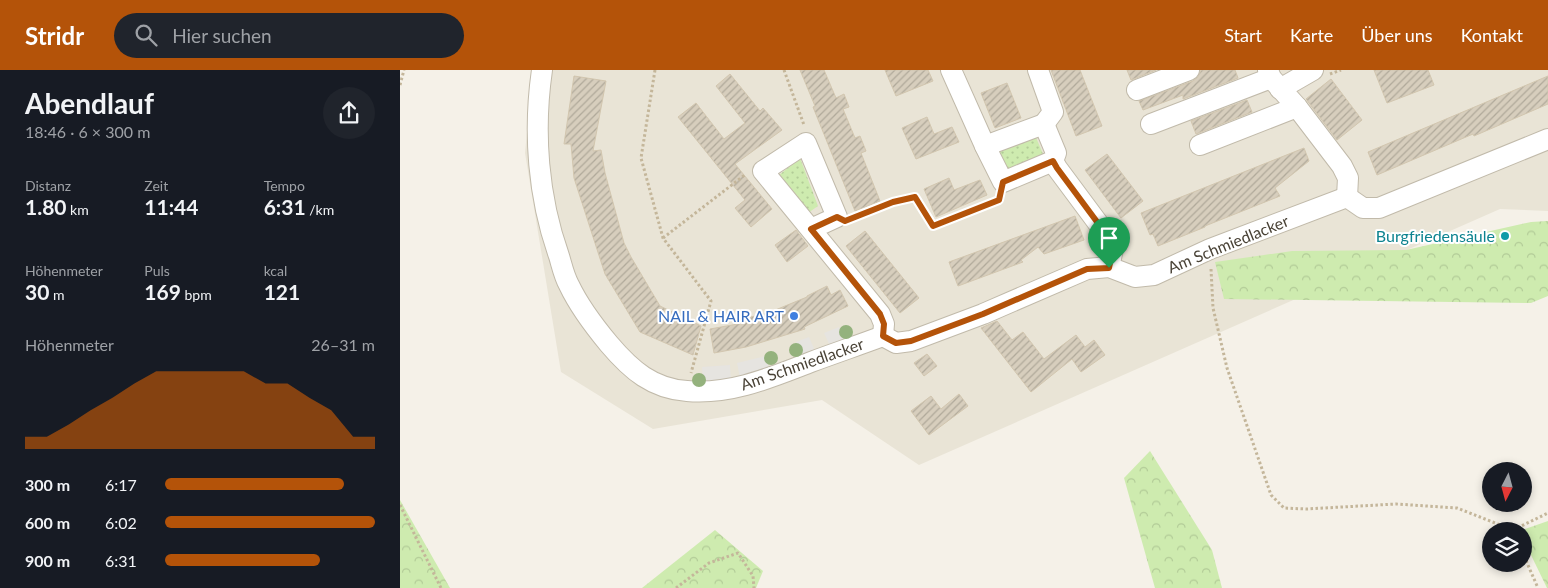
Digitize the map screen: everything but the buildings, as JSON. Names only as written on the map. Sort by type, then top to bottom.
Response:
[{"type":"street","name":"Am Schmiedlacker","points":[[542,70],[538,122],[538,156],[549,228],[568,284],[599,332],[624,362],[653,383],[676,390],[699,392],[724,390],[761,380],[883,336],[896,343],[911,341],[983,314],[1087,269],[1109,268],[1135,277],[1154,275],[1210,249],[1347,197]]},
{"type":"street","points":[[951,70],[1003,182],[1053,161],[1056,153],[1044,124]]},
{"type":"street","points":[[985,146],[1044,124],[1053,112],[1038,70]]},
{"type":"street","points":[[1137,90],[1189,70]]},
{"type":"street","points":[[1151,124],[1273,79],[1313,70]]},
{"type":"street","points":[[1273,79],[1342,166],[1348,178],[1347,197],[1363,208],[1379,208],[1548,139]]},
{"type":"street","points":[[1200,145],[1297,107]]},
{"type":"street","name":"Am Schmiedlacker","points":[[806,143],[763,171],[880,314],[884,324],[883,336]]},
{"type":"street","points":[[806,143],[837,217],[811,229]]},
{"type":"street","points":[[1053,161],[1109,238],[1113,249],[1109,268]]},
{"type":"path","points":[[400,85],[404,70]]},
{"type":"path","points":[[654,70],[641,158],[663,238],[711,301],[691,373]]},
{"type":"path","points":[[784,70],[804,123],[806,143]]},
{"type":"path","points":[[837,217],[845,221],[893,202],[915,197],[933,226],[999,200],[1003,182]]},
{"type":"path","points":[[663,238],[735,183]]},
{"type":"path","points":[[1210,249],[1213,308],[1227,368],[1270,495],[1284,508],[1306,509],[1396,504],[1457,508],[1491,522]]},
{"type":"path","points":[[400,505],[441,588]]},
{"type":"path","points":[[1530,522],[1548,512]]},
{"type":"path","points":[[676,588],[709,563],[738,553],[753,576],[754,588]]},
{"type":"path","points":[[1531,572],[1538,588]]},
{"type":"shaded area","points":[[533,70],[1548,70],[1548,211],[1500,209],[919,465],[822,400],[653,429],[561,372],[525,153]]},
{"type":"shaded area","points":[[839,327],[844,340],[830,346],[824,333]]},
{"type":"shaded area","points":[[809,337],[815,351],[802,356],[796,342]]},
{"type":"shaded area","points":[[766,356],[769,370],[740,378],[737,363]]},
{"type":"shaded area","points":[[730,365],[731,379],[703,382],[702,367]]},
{"type":"green space","points":[[1035,135],[1043,154],[1007,170],[999,151]]},
{"type":"green space","points":[[800,158],[818,206],[808,213],[778,176]]},
{"type":"green space","points":[[1548,221],[1548,296],[1531,303],[1224,299],[1215,262],[1292,251],[1406,250],[1531,222]]},
{"type":"green space","points":[[1150,451],[1212,550],[1222,588],[1155,588],[1124,478]]},
{"type":"green space","points":[[400,500],[450,588],[400,588]]},
{"type":"green space","points":[[1548,521],[1548,588],[1532,557],[1532,527]]},
{"type":"green space","points":[[715,530],[763,571],[756,588],[642,588]]},
{"type":"place","name":"Burgfriedensäule","points":[[1505,236]]},
{"type":"place","name":"NAIL & HAIR ART","points":[[794,316]]},
{"type":"route","points":[[1053,161],[1109,238],[1113,249],[1109,268],[1087,269],[983,314],[911,341],[896,343],[883,336],[884,324],[880,314],[811,229],[837,217],[845,221],[893,202],[915,197],[933,226],[999,200],[1003,182],[1053,161]]}]
